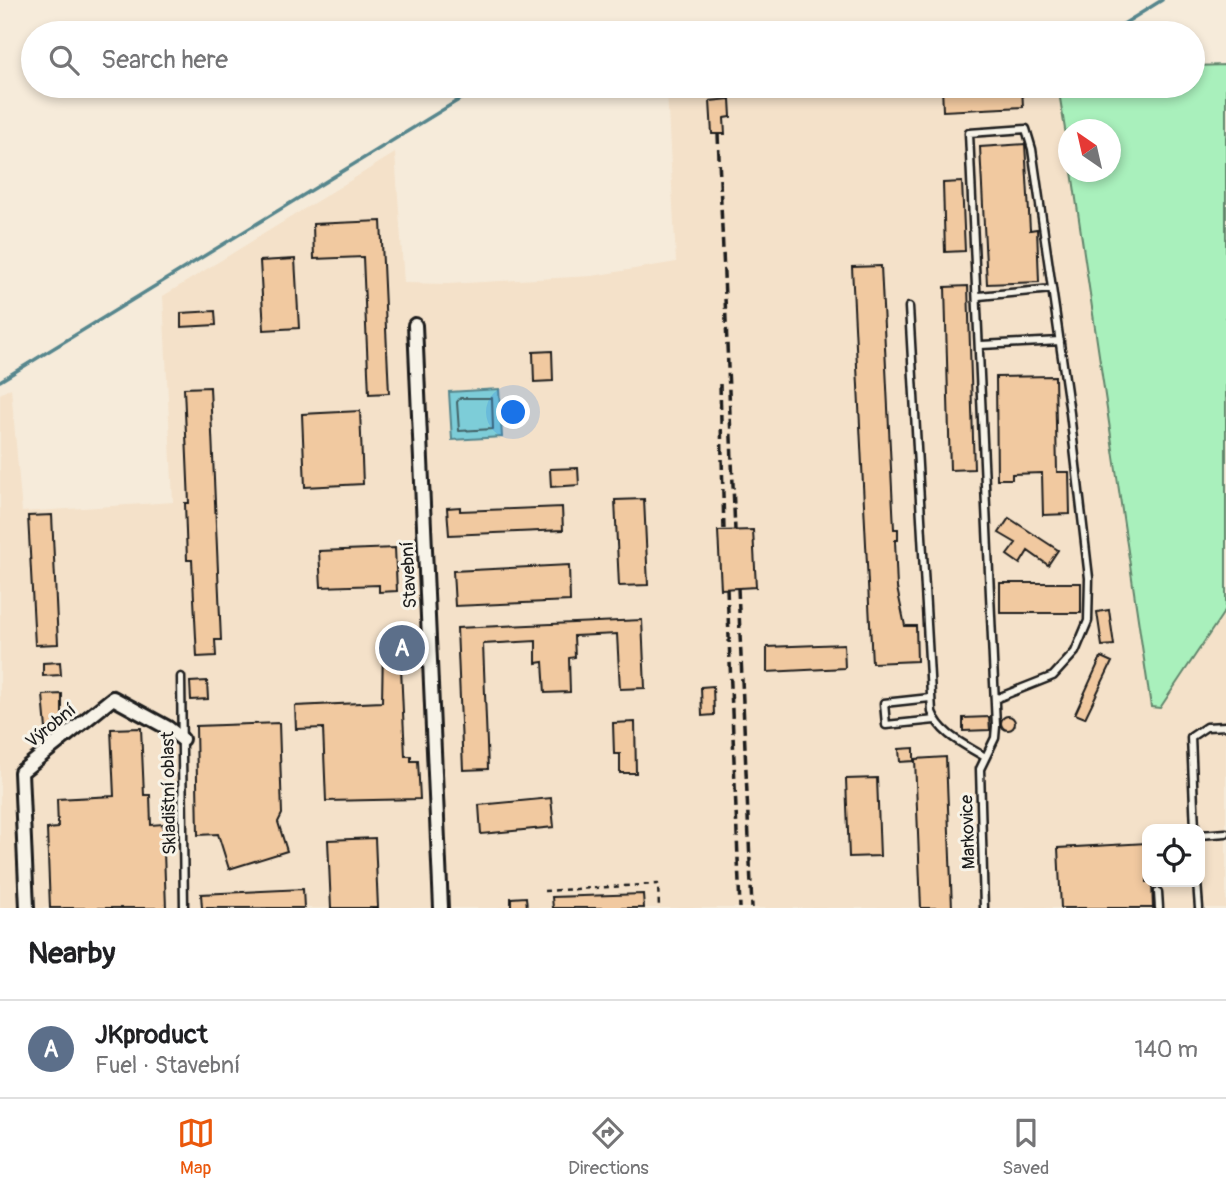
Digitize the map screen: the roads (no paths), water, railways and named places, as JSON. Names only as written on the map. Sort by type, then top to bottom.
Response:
[{"type":"street","name":"Stavební","points":[[415,325],[441,908]]},
{"type":"street","name":"Výrobní","points":[[27,908],[21,772],[113,698],[182,739]]},
{"type":"lane","name":"Markovice","points":[[984,908],[980,769],[995,737],[995,699],[979,296],[969,133],[1026,129],[1032,149],[1052,289]]},
{"type":"lane","points":[[979,296],[1052,289],[1089,578],[1088,621],[1075,652],[1053,677],[995,699]]},
{"type":"lane","points":[[909,307],[930,698],[935,720],[945,733],[985,757]]},
{"type":"lane","points":[[981,345],[1060,341]]},
{"type":"lane","name":"Skladištní oblast","points":[[181,677],[184,908]]},
{"type":"lane","points":[[930,698],[884,703],[886,725],[935,720]]},
{"type":"lane","points":[[1195,824],[1191,737],[1206,727],[1226,726]]},
{"type":"lane","points":[[1205,835],[1226,833]]},
{"type":"lane","points":[[1197,887],[1199,908]]},
{"type":"lane","points":[[1158,892],[1159,908]]},
{"type":"water","points":[[499,389],[502,437],[452,440],[449,392]]},
{"type":"waterway","points":[[1128,21],[1162,0]]},
{"type":"waterway","points":[[0,381],[462,98]]},
{"type":"railway","points":[[718,134],[735,531]]},
{"type":"railway","points":[[720,384],[724,531]]},
{"type":"railway","points":[[727,588],[740,908]]},
{"type":"railway","points":[[738,588],[752,908]]},
{"type":"place","name":"JKproduct","points":[[402,648]]}]
